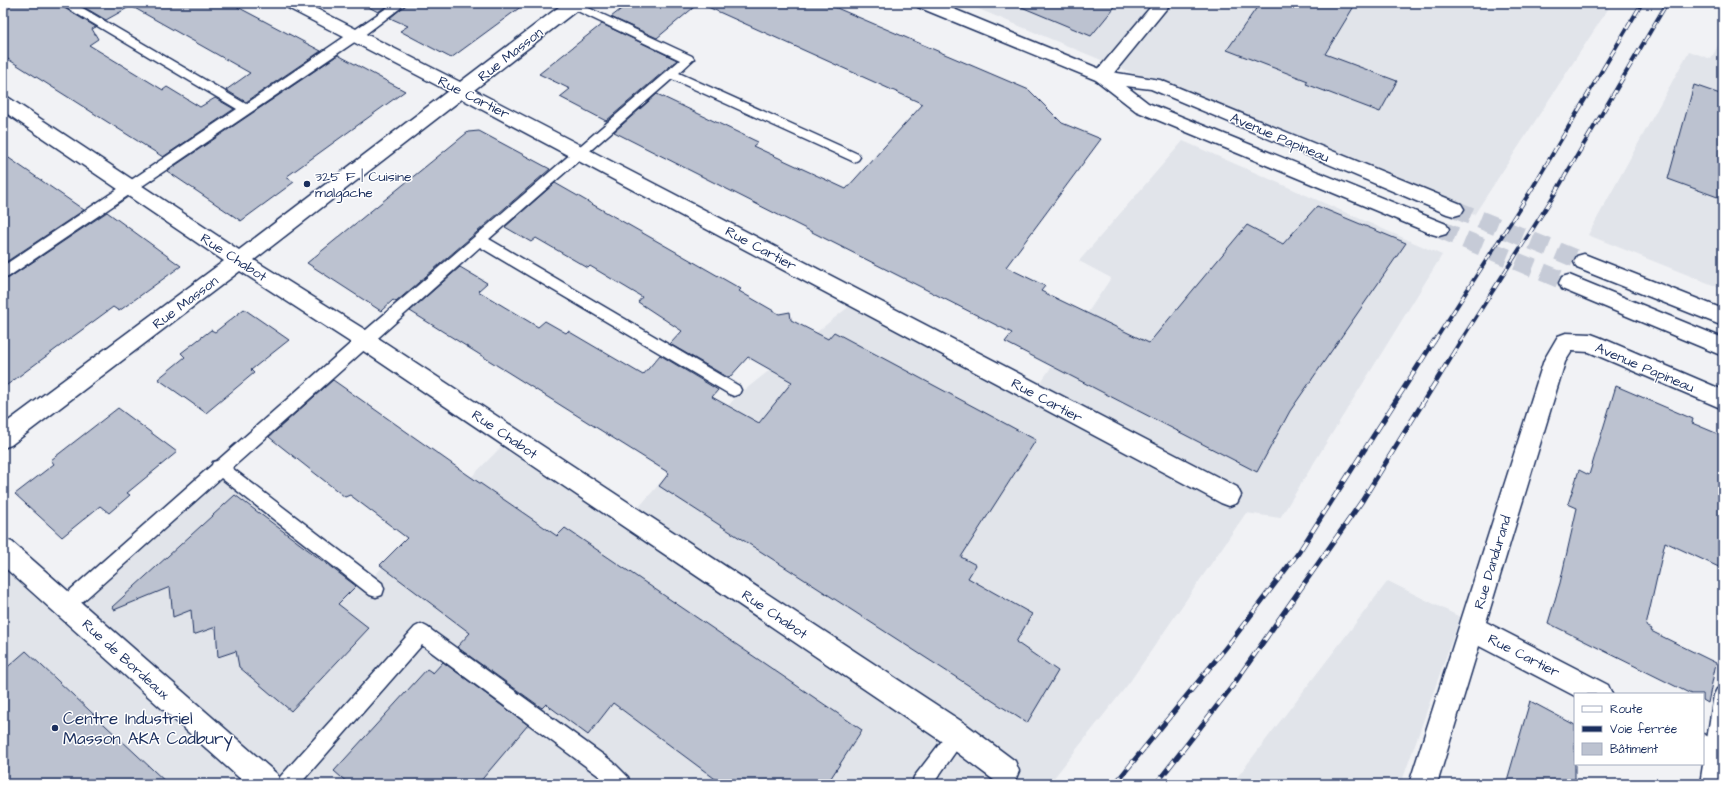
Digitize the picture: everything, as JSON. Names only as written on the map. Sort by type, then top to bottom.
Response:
[{"type":"street","name":"Rue Cartier","points":[[292,3],[580,152],[1229,495]]},
{"type":"street","name":"Avenue Papineau","points":[[924,3],[1102,76],[1154,84],[1454,209]]},
{"type":"street","points":[[1102,76],[1163,3]]},
{"type":"street","name":"Rue Masson","points":[[3,438],[463,91],[574,4]]},
{"type":"street","name":"Avenue Papineau","points":[[1102,76],[1142,107],[1438,229]]},
{"type":"street","name":"Rue Chabot","points":[[3,102],[130,186],[239,261],[364,340],[957,735],[1005,770]]},
{"type":"street","points":[[1584,262],[1723,318]]},
{"type":"street","points":[[1569,283],[1723,347]]},
{"type":"street","name":"Avenue Papineau","points":[[1566,342],[1591,344],[1723,400]]},
{"type":"street","name":"Rue Dandurand","points":[[1423,784],[1555,360],[1566,342]]},
{"type":"street","name":"Rue de Bordeaux","points":[[3,550],[267,784]]},
{"type":"street","name":"Rue Cartier","points":[[1471,628],[1597,693]]},
{"type":"lane","points":[[66,3],[246,109]]},
{"type":"lane","points":[[3,273],[401,3]]},
{"type":"lane","points":[[66,605],[364,340],[688,58],[574,4]]},
{"type":"lane","points":[[671,74],[854,157]]},
{"type":"lane","points":[[479,240],[734,390]]},
{"type":"lane","points":[[219,468],[376,589]]},
{"type":"lane","points":[[287,784],[421,633],[606,769],[621,784]]},
{"type":"lane","points":[[1708,784],[1723,695]]},
{"type":"lane","points":[[921,784],[957,735]]},
{"type":"shaded area","points":[[971,3],[1612,3],[1474,215],[969,5]]},
{"type":"shaded area","points":[[1723,36],[1723,289],[1588,235],[1689,51],[1711,59]]},
{"type":"shaded area","points":[[1183,141],[1442,255],[1280,518],[1246,513],[1129,683],[1049,784],[3,784],[3,551],[66,605],[219,467],[367,583],[501,447],[624,524],[736,397],[857,300],[1033,394],[1111,278],[1079,261]]},
{"type":"shaded area","points":[[1388,581],[1460,617],[1401,784],[1232,784]]},
{"type":"building","points":[[3,3],[58,3],[96,27],[92,29],[98,39],[89,45],[163,90],[167,87],[200,107],[215,98],[234,109],[163,157],[3,56]]},
{"type":"building","points":[[77,3],[230,3],[321,51],[246,102],[226,90],[250,73],[131,6],[106,20]]},
{"type":"building","points":[[361,3],[391,3],[378,12]]},
{"type":"building","points":[[408,3],[526,3],[451,58],[400,31],[408,26],[390,18]]},
{"type":"building","points":[[629,3],[699,3],[657,38],[611,17]]},
{"type":"building","points":[[699,3],[825,3],[1029,90],[1062,123],[1101,139],[1006,267],[1045,286],[1041,291],[1149,343],[1247,225],[1283,244],[1317,206],[1406,243],[1290,411],[1257,472],[1005,342],[1012,333],[614,132],[657,94],[758,142],[753,146],[846,189],[923,104]]},
{"type":"building","points":[[1012,3],[1118,3],[1091,36]]},
{"type":"building","points":[[1260,3],[1356,3],[1325,54],[1397,81],[1380,112],[1306,84],[1308,81],[1227,50]]},
{"type":"building","points":[[602,24],[677,60],[606,121],[560,97],[570,89],[539,74]]},
{"type":"building","points":[[338,55],[405,91],[286,177],[294,182],[241,221],[167,171]]},
{"type":"building","points":[[1694,85],[1723,95],[1723,199],[1668,179]]},
{"type":"building","points":[[479,131],[550,169],[396,302],[393,300],[381,311],[307,263],[468,132]]},
{"type":"building","points":[[3,154],[84,210],[3,264]]},
{"type":"building","points":[[555,183],[741,289],[739,291],[779,314],[790,312],[791,320],[828,339],[834,332],[1036,440],[961,557],[976,565],[968,578],[1032,614],[1016,642],[1058,671],[1027,723],[659,486],[669,473],[410,311],[460,267],[487,283],[478,291],[538,327],[545,321],[566,333],[568,331],[643,375],[660,355],[718,390],[712,397],[759,423],[792,382],[748,357],[729,378],[670,344],[682,331],[638,302],[642,297],[590,266],[588,268],[536,238],[531,242],[505,227]]},
{"type":"building","points":[[107,212],[181,266],[119,311],[113,307],[3,388],[3,279],[9,278]]},
{"type":"building","points":[[244,309],[289,340],[251,370],[254,373],[206,413],[158,379],[185,357],[181,353],[211,330],[215,332]]},
{"type":"building","points":[[333,380],[557,536],[565,528],[862,730],[827,784],[722,784],[613,703],[588,735],[546,704],[542,708],[457,647],[470,633],[380,565],[407,538],[350,495],[345,497],[269,437]]},
{"type":"building","points":[[1616,386],[1693,419],[1692,423],[1723,436],[1723,569],[1665,542],[1646,626],[1652,629],[1651,631],[1716,663],[1708,703],[1704,701],[1704,693],[1689,693],[1548,623],[1560,583],[1577,508],[1568,504],[1579,470],[1589,475]]},
{"type":"building","points":[[118,408],[177,452],[127,493],[130,495],[109,513],[100,506],[62,537],[15,494],[54,464],[51,460]]},
{"type":"building","points":[[235,495],[356,586],[338,604],[369,628],[291,711],[239,667],[236,651],[218,657],[216,627],[193,635],[191,610],[173,617],[170,587],[114,610],[112,607]]},
{"type":"building","name":"Centre Industriel Masson AKA Cadbury","points":[[26,651],[168,784],[3,784],[3,671]]},
{"type":"building","points":[[443,662],[528,725],[478,784],[349,784],[334,771],[427,669],[433,673]]},
{"type":"building","points":[[1530,701],[1574,724],[1575,784],[1506,784]]},
{"type":"tunnel","points":[[1454,209],[1584,262]]},
{"type":"tunnel","points":[[1439,229],[1569,283]]},
{"type":"railway","points":[[1434,342],[1530,192],[1642,3]]},
{"type":"railway","points":[[1460,342],[1551,200],[1667,3]]},
{"type":"railway","points":[[1115,784],[1232,640],[1299,552],[1434,341]]},
{"type":"railway","points":[[1156,784],[1231,688],[1362,501],[1461,341]]},
{"type":"place","name":"325 F | Cuisine malgache","points":[[307,184]]},
{"type":"place","name":"Centre Industriel Masson AKA Cadbury","points":[[55,728]]}]
